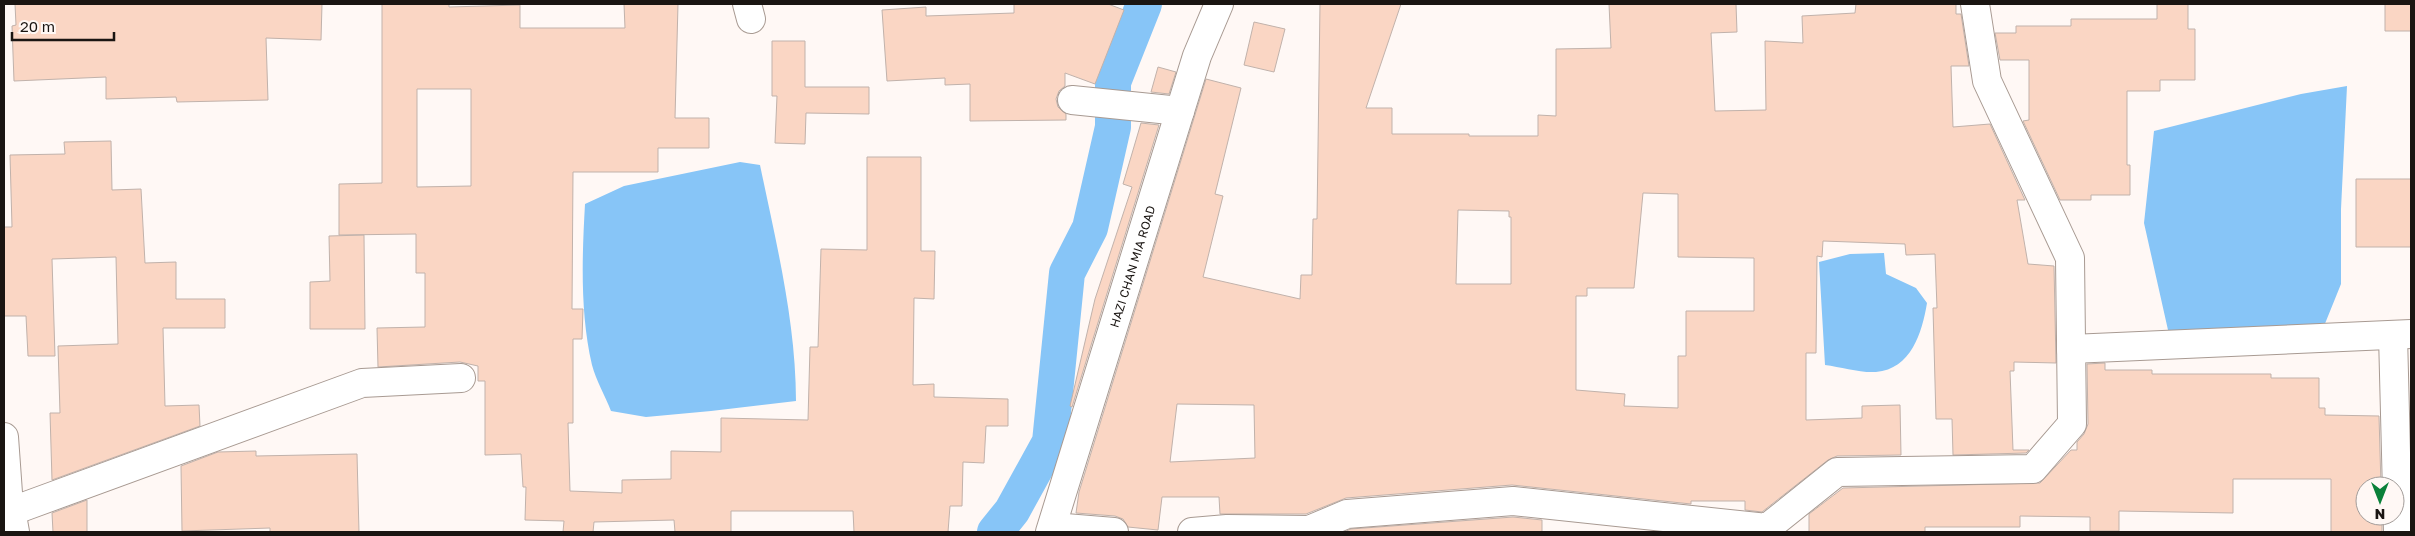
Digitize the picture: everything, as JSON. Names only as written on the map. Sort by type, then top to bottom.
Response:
[{"type":"street","name":"HAZI CHAN MIA ROAD","points":[[1052,530],[1196,56],[1219,4]]},
{"type":"street","points":[[1192,532],[1227,529],[1310,530],[1347,514],[1513,501],[1767,528],[1837,472],[2033,469],[2072,424],[2070,258],[1987,81],[1975,4]]},
{"type":"street","points":[[1072,100],[1180,111]]},
{"type":"street","points":[[2071,349],[2402,334],[2398,532]]},
{"type":"street","points":[[12,506],[23,507],[362,383],[461,378]]},
{"type":"street","points":[[4,437],[8,493],[12,506],[15,532]]},
{"type":"street","points":[[1052,530],[1114,532]]},
{"type":"water","points":[[2347,86],[2341,209],[2341,284],[2320,336],[2168,330],[2144,223],[2154,131],[2301,94]]},
{"type":"water","points":[[740,162],[760,165],[789,312],[793,342],[796,401],[646,417],[611,411],[592,365],[585,325],[583,265],[585,204],[624,186]]},
{"type":"water","points":[[1884,253],[1886,274],[1916,288],[1927,303],[1922,326],[1913,348],[1898,364],[1876,372],[1857,371],[1825,365],[1819,262],[1850,254]]},
{"type":"building","points":[[15,4],[322,4],[321,40],[266,38],[268,100],[177,102],[176,97],[106,99],[106,77],[14,81],[12,26],[16,25]]},
{"type":"building","points":[[382,4],[449,4],[449,7],[520,5],[520,28],[625,28],[624,4],[678,4],[675,118],[709,118],[709,148],[658,148],[658,172],[573,172],[572,309],[583,309],[582,339],[573,339],[573,423],[568,423],[570,491],[622,493],[622,480],[671,479],[671,451],[721,452],[721,418],[808,420],[810,347],[818,347],[821,249],[867,250],[867,157],[921,157],[921,251],[935,251],[934,299],[914,298],[913,385],[934,384],[934,397],[1008,399],[1008,426],[986,426],[984,463],[963,462],[962,506],[950,506],[948,532],[854,532],[853,511],[731,511],[731,532],[675,532],[674,520],[594,522],[593,532],[563,532],[564,521],[525,520],[526,487],[523,487],[521,454],[485,455],[485,381],[478,381],[478,366],[460,362],[378,367],[377,328],[425,327],[425,273],[416,273],[416,234],[339,235],[339,184],[382,183]],"holes":[[[417,89],[471,89],[471,186],[417,187]]]},
{"type":"building","points":[[1014,4],[1108,4],[1124,10],[1095,84],[1065,73],[1065,86],[1059,91],[1056,99],[1058,107],[1066,114],[1066,120],[970,121],[970,84],[945,85],[945,78],[887,81],[882,10],[926,7],[926,16],[1014,13]]},
{"type":"building","points":[[1320,4],[1401,4],[1366,108],[1392,108],[1392,134],[1538,136],[1538,115],[1556,116],[1556,49],[1611,48],[1609,4],[1736,4],[1737,32],[1711,33],[1715,111],[1766,110],[1765,41],[1803,43],[1802,16],[1855,13],[1856,4],[1956,4],[1956,14],[1961,14],[1969,66],[1951,66],[1953,127],[1990,124],[2025,200],[2017,200],[2028,264],[2054,266],[2056,363],[2014,362],[2014,371],[2010,371],[2013,450],[2029,450],[2026,453],[1953,455],[1952,419],[1936,419],[1933,308],[1937,308],[1935,254],[1906,255],[1905,244],[1823,241],[1822,257],[1817,256],[1816,353],[1806,353],[1806,420],[1862,418],[1862,406],[1900,405],[1901,455],[1837,456],[1828,460],[1762,512],[1745,510],[1745,501],[1691,501],[1691,504],[1512,485],[1346,498],[1306,514],[1220,514],[1219,497],[1162,497],[1158,530],[1128,527],[1123,519],[1115,516],[1076,513],[1079,492],[1206,79],[1241,88],[1215,194],[1223,196],[1203,277],[1300,299],[1301,275],[1312,275],[1313,219],[1317,219]],"holes":[[[1643,193],[1678,194],[1678,257],[1754,258],[1754,311],[1686,311],[1686,356],[1678,356],[1678,408],[1624,406],[1625,394],[1576,390],[1576,296],[1587,296],[1587,288],[1634,288]],[[1458,210],[1509,211],[1509,217],[1511,217],[1511,284],[1456,284]],[[1177,404],[1254,405],[1255,458],[1170,462]]]},
{"type":"building","points":[[2157,4],[2188,4],[2188,29],[2195,29],[2195,80],[2160,80],[2160,91],[2127,91],[2127,165],[2130,165],[2130,195],[2091,195],[2091,200],[2060,200],[2023,121],[2029,120],[2029,60],[2000,60],[1995,33],[2016,33],[2016,26],[2071,26],[2071,19],[2157,19]]},
{"type":"building","points":[[2385,4],[2411,4],[2411,31],[2385,31]]},
{"type":"building","points":[[1254,22],[1285,29],[1274,72],[1244,65]]},
{"type":"building","points":[[772,41],[805,41],[805,87],[869,87],[869,114],[806,113],[805,144],[775,143],[777,96],[772,96]]},
{"type":"building","points":[[1158,67],[1176,72],[1169,94],[1151,92]]},
{"type":"building","points":[[1141,123],[1159,125],[1072,407],[1070,406],[1095,299],[1132,187],[1123,184]]},
{"type":"building","points":[[111,141],[112,190],[141,189],[145,263],[176,262],[176,299],[225,299],[225,328],[163,328],[165,406],[199,405],[200,426],[52,480],[50,413],[60,413],[58,346],[118,344],[116,257],[52,259],[55,356],[28,356],[26,316],[4,316],[4,227],[12,227],[10,155],[65,154],[64,142]]},
{"type":"building","points":[[2356,179],[2411,179],[2411,247],[2356,247]]},
{"type":"building","points":[[364,235],[365,329],[310,329],[310,282],[330,281],[329,236]]},
{"type":"building","points":[[2105,363],[2105,370],[2152,370],[2152,374],[2271,374],[2271,378],[2319,378],[2319,408],[2325,408],[2325,415],[2379,416],[2381,476],[2355,476],[2355,526],[2382,526],[2382,532],[2331,532],[2331,479],[2233,479],[2233,513],[2119,511],[2119,531],[2090,531],[2090,517],[2020,516],[2020,527],[1925,527],[1925,532],[1809,532],[1809,514],[1843,488],[2040,483],[2071,450],[2077,450],[2077,442],[2084,434],[2088,424],[2087,364]]},
{"type":"building","points":[[256,451],[256,456],[357,454],[359,532],[270,532],[270,528],[182,531],[181,466],[218,452]]},
{"type":"building","points":[[87,500],[87,532],[53,532],[52,513]]},
{"type":"building","points":[[1513,517],[1542,520],[1542,532],[1344,532],[1351,529]]},
{"type":"waterway","points":[[995,532],[1012,511],[1050,442],[1067,273],[1090,228],[1113,127],[1113,82],[1144,4]]}]
